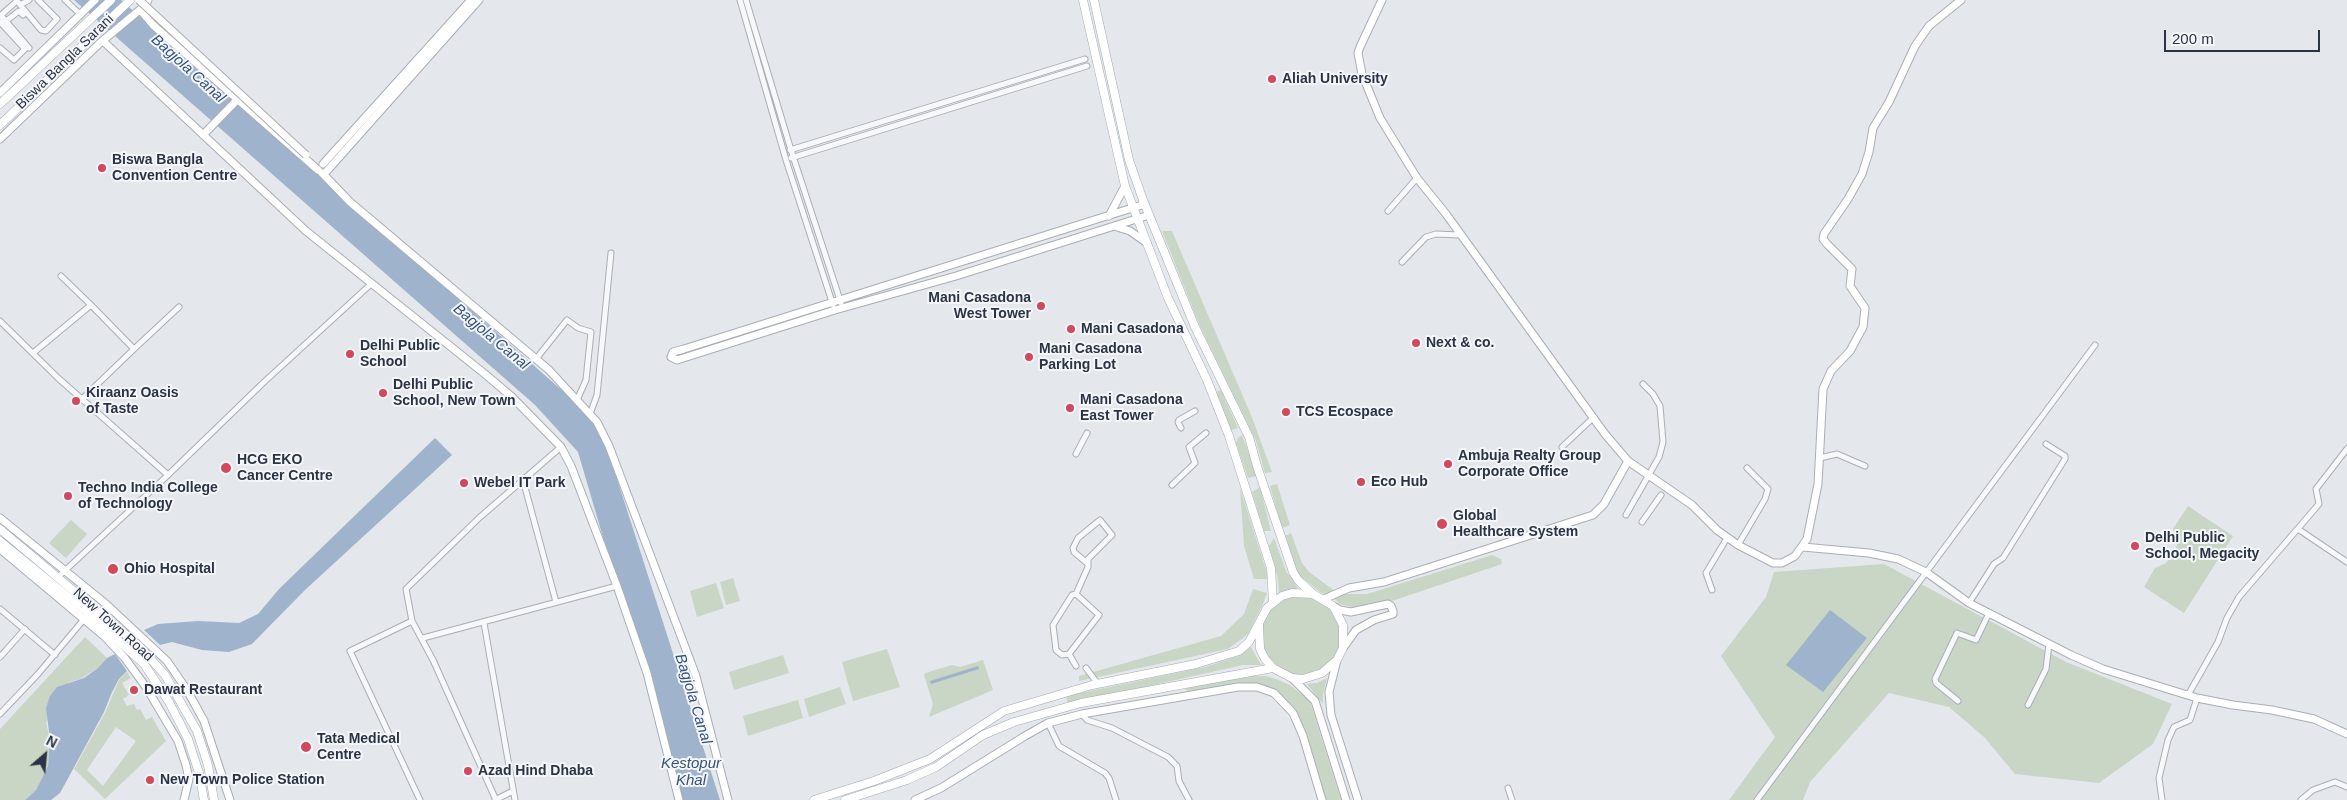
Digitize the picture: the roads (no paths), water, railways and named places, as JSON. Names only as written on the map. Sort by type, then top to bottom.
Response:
[{"type":"main road","name":"Biswa Bangla Sarani","points":[[0,104],[111,0]]},
{"type":"main road","name":"Biswa Bangla Sarani","points":[[0,125],[130,0]]},
{"type":"main road","points":[[1083,0],[1125,186],[1168,298],[1230,436],[1271,568],[1273,602]]},
{"type":"main road","points":[[1094,0],[1129,160],[1149,215],[1195,327],[1249,437],[1259,473],[1293,572],[1298,580],[1313,594],[1333,606],[1343,625],[1343,648],[1337,660],[1322,673],[1303,679],[1292,678],[1273,668],[1260,649],[1258,625]]},
{"type":"main road","points":[[1,92],[10,96]]},
{"type":"main road","name":"New Town Road","points":[[0,529],[138,645],[165,675],[197,731],[208,765],[214,800]]},
{"type":"main road","points":[[0,541],[86,616],[137,657],[162,689],[188,739],[199,773],[204,800]]},
{"type":"main road","points":[[814,800],[930,759],[1004,711],[1098,684],[1167,671],[1221,658],[1239,651],[1249,642],[1267,608],[1273,602],[1292,593],[1313,594]]},
{"type":"main road","points":[[845,800],[906,780],[936,767],[983,735],[1014,722],[1081,702],[1273,668]]},
{"type":"street","points":[[20,5],[29,0]]},
{"type":"street","points":[[1,21],[17,2],[41,30],[46,32],[57,20],[38,0]]},
{"type":"street","points":[[65,0],[80,14]]},
{"type":"street","points":[[1,92],[95,0]]},
{"type":"street","points":[[138,0],[321,169],[350,202],[536,359],[590,414],[609,446],[696,676],[728,800]]},
{"type":"street","points":[[0,139],[105,40],[141,10],[148,0]]},
{"type":"street","points":[[321,169],[471,0]]},
{"type":"street","points":[[321,169],[479,0]]},
{"type":"street","points":[[740,0],[786,160],[832,301],[838,309]]},
{"type":"street","points":[[746,0],[791,150],[840,299],[838,309]]},
{"type":"street","points":[[1382,0],[1358,53],[1362,74],[1380,118],[1417,178],[1611,442],[1663,491],[1692,505],[1712,526],[1727,538],[1773,563],[1788,560],[1803,547],[1807,539],[1814,506],[1820,458],[1822,389],[1832,371],[1859,339],[1863,327],[1865,310],[1850,286],[1852,269],[1827,244],[1824,234],[1855,188],[1862,174],[1869,152],[1873,128],[1889,102],[1915,46],[1929,26],[1961,0]]},
{"type":"street","points":[[141,10],[153,25],[235,102],[321,169]]},
{"type":"street","points":[[1,21],[19,11],[42,36]]},
{"type":"street","points":[[1,21],[28,48]]},
{"type":"street","points":[[0,48],[14,60],[25,49],[1,21]]},
{"type":"street","points":[[105,40],[306,231],[491,379],[561,447],[571,466],[647,674],[679,800]]},
{"type":"street","points":[[784,152],[1085,58]]},
{"type":"street","points":[[786,160],[1087,66]]},
{"type":"street","points":[[205,133],[235,102]]},
{"type":"street","points":[[1388,211],[1417,178]]},
{"type":"street","points":[[1110,216],[1125,186]]},
{"type":"street","points":[[1145,204],[858,295],[832,301],[684,349],[671,354],[671,357],[677,360],[838,309],[932,283],[1116,227],[1149,215]]},
{"type":"street","points":[[1116,227],[1130,231],[1147,243]]},
{"type":"street","points":[[1402,262],[1426,237],[1457,230]]},
{"type":"street","points":[[590,414],[598,394],[611,253]]},
{"type":"street","points":[[61,276],[134,349]]},
{"type":"street","points":[[58,577],[168,475],[262,383],[371,284]]},
{"type":"street","points":[[33,353],[91,305]]},
{"type":"street","points":[[82,399],[179,307]]},
{"type":"street","points":[[536,359],[567,320],[578,328],[591,332],[586,380],[577,400]]},
{"type":"street","points":[[0,321],[82,399],[168,475]]},
{"type":"street","points":[[1757,800],[2095,344]]},
{"type":"street","points":[[1626,515],[1645,474],[1659,457],[1663,442],[1660,406],[1653,394],[1643,384]]},
{"type":"street","points":[[1180,428],[1179,420],[1195,410]]},
{"type":"street","points":[[1562,447],[1594,417]]},
{"type":"street","points":[[1076,454],[1087,432]]},
{"type":"street","points":[[1172,484],[1195,463],[1189,447],[1206,433]]},
{"type":"street","points":[[1970,603],[1994,564],[2003,558],[2065,459],[2065,456],[2046,444]]},
{"type":"street","points":[[513,791],[496,800],[422,638],[412,621],[406,589],[561,447]]},
{"type":"street","points":[[2188,695],[2220,638],[2227,618],[2239,597],[2319,504],[2316,489],[2347,449]]},
{"type":"street","points":[[1820,458],[1837,454],[1865,466]]},
{"type":"street","points":[[1324,599],[1349,588],[1384,582],[1593,515],[1604,504],[1628,460]]},
{"type":"street","points":[[1738,545],[1765,499],[1768,489],[1747,468]]},
{"type":"street","points":[[523,480],[556,602]]},
{"type":"street","points":[[1642,522],[1663,491]]},
{"type":"street","points":[[0,518],[65,570],[144,638],[177,674],[204,721],[230,800]]},
{"type":"street","points":[[1076,594],[1099,614],[1069,654],[1062,655],[1056,650],[1053,625],[1072,595],[1076,594],[1088,567],[1088,559],[1112,535],[1100,520],[1078,538],[1073,548],[1074,552],[1087,563]]},
{"type":"street","points":[[2298,529],[2347,562]]},
{"type":"street","points":[[1712,590],[1706,572],[1727,538]]},
{"type":"street","points":[[1803,547],[1884,555],[1926,572],[1970,603],[2049,644],[2103,669],[2197,698],[2314,719],[2347,734]]},
{"type":"street","points":[[0,549],[86,616],[146,687],[178,741],[189,779],[184,800]]},
{"type":"street","points":[[422,638],[484,623],[616,586]]},
{"type":"street","points":[[1333,606],[1340,610],[1351,612],[1388,604],[1393,611],[1393,614],[1374,620],[1356,630],[1343,648]]},
{"type":"street","points":[[0,610],[55,654]]},
{"type":"street","points":[[1958,701],[1936,683],[1935,679],[1958,633],[1976,640],[1989,613]]},
{"type":"street","points":[[0,714],[55,654],[86,616]]},
{"type":"street","points":[[412,621],[350,651],[420,800]]},
{"type":"street","points":[[484,623],[515,800]]},
{"type":"street","points":[[0,657],[24,629]]},
{"type":"street","points":[[2028,705],[2046,669],[2049,644]]},
{"type":"street","points":[[1069,654],[1076,666]]},
{"type":"street","points":[[1337,660],[1329,692],[1331,715],[1358,800]]},
{"type":"street","points":[[1086,668],[1098,684]]},
{"type":"street","points":[[1292,678],[1315,701],[1346,800]]},
{"type":"street","points":[[1181,684],[1183,696]]},
{"type":"street","points":[[146,687],[162,689]]},
{"type":"street","points":[[915,800],[941,788],[1048,723],[1082,714],[1183,696],[1238,687],[1257,687],[1274,693],[1293,713],[1303,736],[1322,800]]},
{"type":"street","points":[[2162,800],[2159,778],[2168,740],[2173,728],[2190,720],[2197,698]]},
{"type":"street","points":[[1082,714],[1087,720],[1108,726],[1168,757],[1177,766],[1179,781],[1189,800]]},
{"type":"street","points":[[1048,723],[1059,746],[1105,773],[1109,778],[1116,800]]},
{"type":"street","points":[[187,768],[199,773]]},
{"type":"street","points":[[2301,800],[2313,790],[2335,782],[2347,787]]},
{"type":"street","points":[[1508,788],[1512,800]]},
{"type":"water","name":"Kestopur Khal","points":[[74,0],[121,0],[566,394],[602,432],[720,800],[680,800],[578,452],[535,405]]},
{"type":"water","points":[[435,438],[452,455],[305,590],[252,644],[229,652],[202,650],[172,642],[160,645],[144,630],[158,624],[198,621],[239,623],[258,614],[279,589]]},
{"type":"water","points":[[1830,610],[1867,638],[1823,692],[1786,665]]},
{"type":"water","points":[[115,654],[127,671],[119,679],[104,712],[60,793],[51,800],[25,800],[36,790],[48,766],[50,740],[46,708],[50,696],[57,687],[84,678],[98,668],[107,658]]},
{"type":"water","points":[[978,666],[979,669],[931,684],[930,681]]},
{"type":"place","name":"Aliah University","points":[[1272,79]]},
{"type":"place","name":"Biswa Bangla Convention Centre","points":[[102,168]]},
{"type":"place","name":"Mani Casadona West Tower","points":[[1041,306]]},
{"type":"place","name":"Mani Casadona","points":[[1071,329]]},
{"type":"place","name":"Next & co.","points":[[1416,343]]},
{"type":"place","name":"Delhi Public School","points":[[350,354]]},
{"type":"place","name":"Mani Casadona Parking Lot","points":[[1029,357]]},
{"type":"place","name":"Delhi Public School, New Town","points":[[383,393]]},
{"type":"place","name":"Kiraanz Oasis of Taste","points":[[76,401]]},
{"type":"place","name":"Mani Casadona East Tower","points":[[1070,408]]},
{"type":"place","name":"TCS Ecospace","points":[[1286,412]]},
{"type":"place","name":"Ambuja Realty Group Corporate Office","points":[[1448,464]]},
{"type":"place","name":"HCG EKO Cancer Centre","points":[[226,468]]},
{"type":"place","name":"Eco Hub","points":[[1361,482]]},
{"type":"place","name":"Webel IT Park","points":[[464,483]]},
{"type":"place","name":"Techno India College of Technology","points":[[68,496]]},
{"type":"place","name":"Global Healthcare System","points":[[1442,524]]},
{"type":"place","name":"Delhi Public School, Megacity","points":[[2135,546]]},
{"type":"place","name":"Ohio Hospital","points":[[113,569]]},
{"type":"place","name":"Dawat Restaurant","points":[[134,690]]},
{"type":"place","name":"Tata Medical Centre","points":[[306,747]]},
{"type":"place","name":"Azad Hind Dhaba","points":[[468,771]]},
{"type":"place","name":"New Town Police Station","points":[[150,780]]},
{"type":"water label","name":"Bagjola Canal","points":[[188,69]]},
{"type":"water label","name":"Bagjola Canal","points":[[491,337]]},
{"type":"water label","name":"Bagjola Canal","points":[[693,699]]}]
